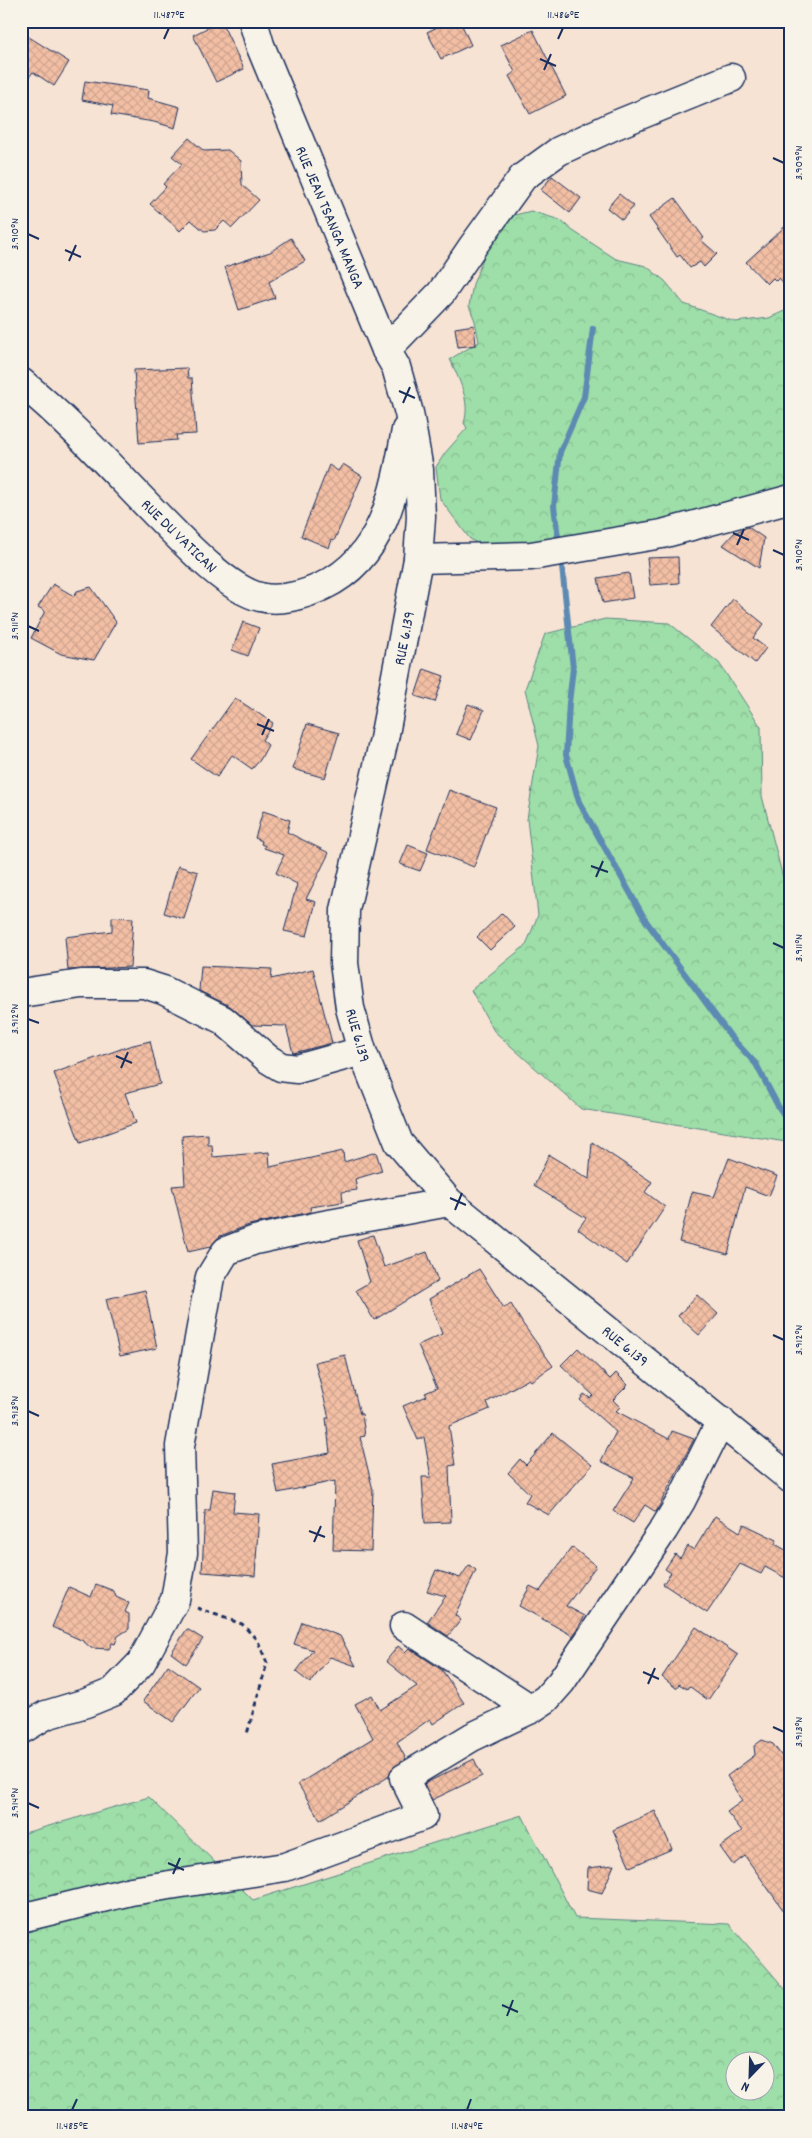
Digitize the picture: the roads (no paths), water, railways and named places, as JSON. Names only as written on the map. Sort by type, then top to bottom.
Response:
[{"type":"street","name":"RUE JEAN TSANGA MANGA","points":[[253,21],[260,45],[386,350],[396,367],[409,413]]},
{"type":"street","points":[[386,350],[441,293],[523,177],[559,151],[613,126],[731,78]]},
{"type":"street","name":"RUE DU VATICAN","points":[[21,382],[84,441],[207,564],[240,588],[260,597],[280,598],[311,592],[340,578],[364,556],[384,518],[398,471],[409,413]]},
{"type":"street","name":"RUE 6.139","points":[[409,413],[419,470],[420,517],[418,559],[384,739],[346,910],[344,962],[350,1008],[362,1052],[399,1143],[449,1202],[791,1479]]},
{"type":"street","points":[[418,559],[492,558],[540,554],[662,534],[791,499]]},
{"type":"street","points":[[21,993],[81,984],[144,984],[163,990],[223,1020],[268,1059],[281,1067],[297,1069],[362,1052]]},
{"type":"street","points":[[21,1730],[46,1715],[113,1692],[141,1663],[175,1600],[183,1553],[180,1446],[210,1277],[226,1252],[254,1240],[449,1202]]},
{"type":"street","points":[[21,1918],[131,1891],[285,1867],[423,1816],[404,1778],[472,1737],[531,1709],[546,1699],[561,1682],[659,1537],[681,1501],[721,1421]]},
{"type":"street","points":[[404,1626],[531,1709]]},
{"type":"waterway","points":[[559,545],[554,506],[560,452],[584,397],[593,328]]},
{"type":"waterway","points":[[561,558],[573,668],[566,755],[579,802],[646,921],[731,1037],[756,1064],[778,1106],[791,1125]]}]
